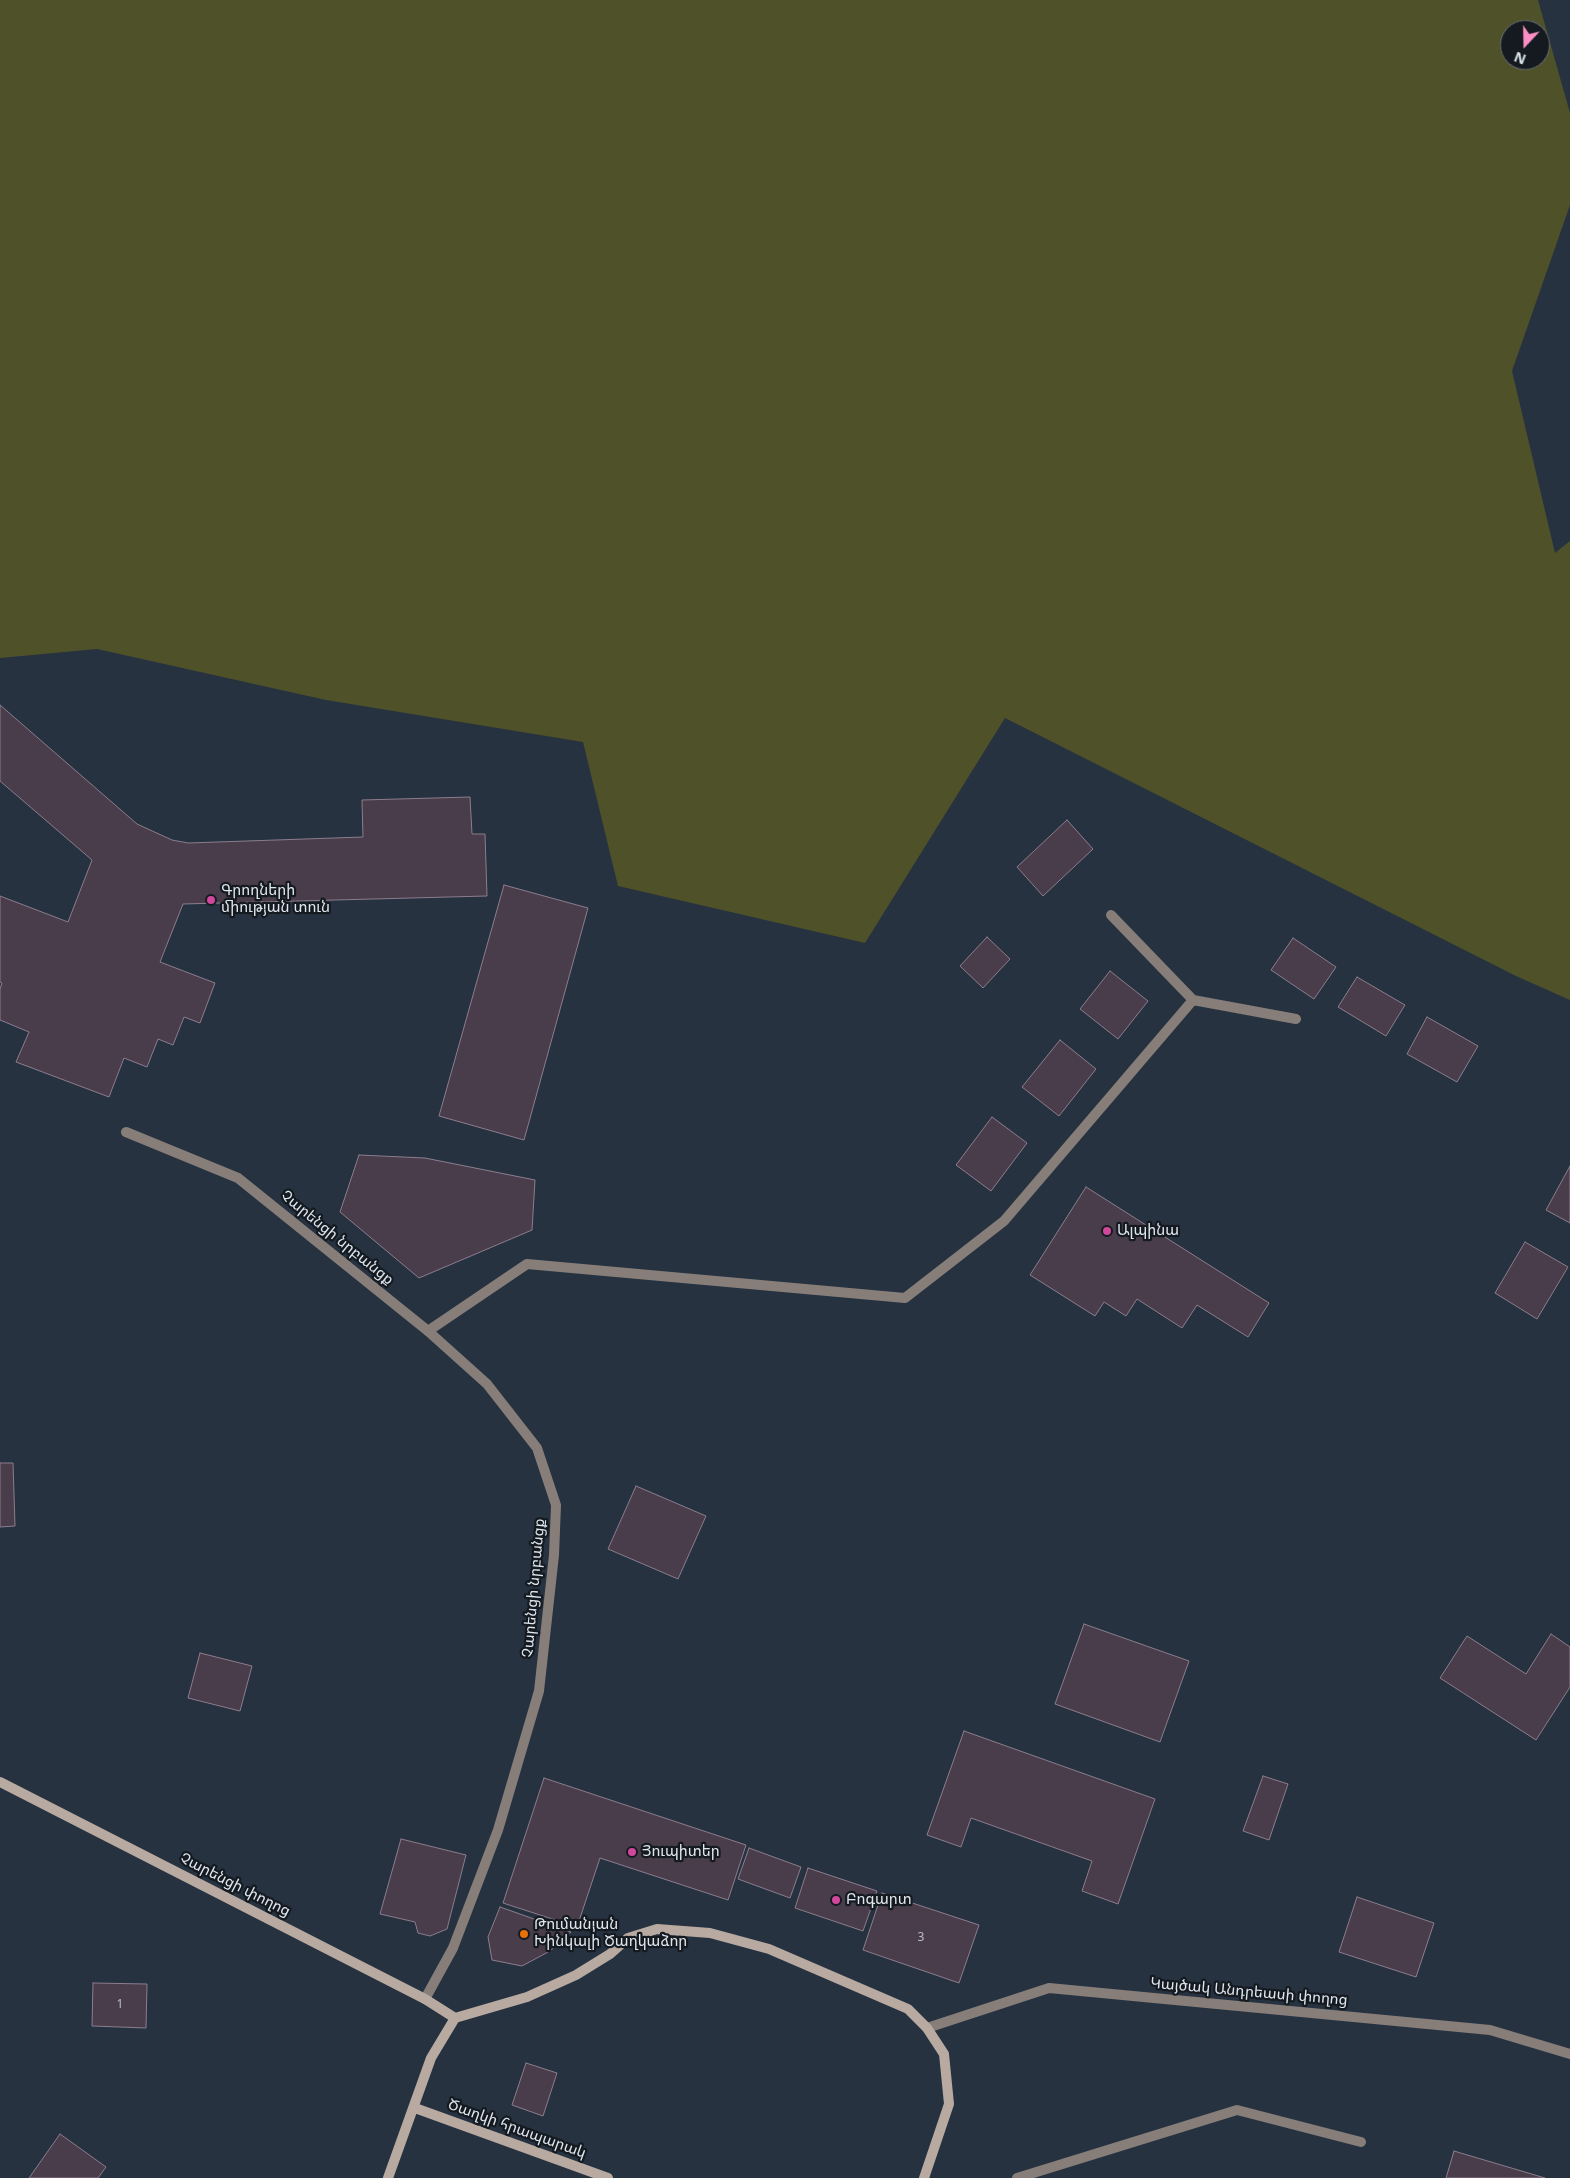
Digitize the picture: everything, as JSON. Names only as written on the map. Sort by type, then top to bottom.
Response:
[{"type":"main road","name":"Չարենցի փողոց","points":[[0,1782],[425,1998],[455,2018]]},
{"type":"main road","points":[[388,2178],[415,2108],[431,2058],[455,2018],[536,1994],[576,1975],[610,1954],[628,1938],[657,1929],[710,1933],[769,1949],[908,2009],[927,2028],[944,2054],[949,2104],[924,2178]]},
{"type":"main road","name":"Ծաղկի հրապարակ","points":[[415,2108],[608,2178]]},
{"type":"street","points":[[1111,915],[1193,1000],[1296,1020]]},
{"type":"street","points":[[428,1331],[526,1264],[905,1298],[1004,1221],[1193,1000]]},
{"type":"street","name":"Չարենցի նրբանցք","points":[[126,1132],[238,1178],[428,1331],[487,1384],[537,1448],[556,1505],[554,1555],[539,1691],[498,1830],[453,1948],[425,1998]]},
{"type":"street","name":"Կայծակ Անդրեասի փողոց","points":[[927,2028],[1049,1988],[1490,2030],[1570,2054]]},
{"type":"street","points":[[1017,2178],[1237,2110],[1362,2142]]},
{"type":"green space","points":[[0,0],[1538,0],[1544,20],[1500,20],[1500,70],[1550,70],[1550,42],[1570,113],[1570,205],[1512,371],[1555,553],[1570,541],[1570,1000],[1516,976],[1005,718],[865,943],[618,886],[583,742],[326,700],[97,649],[0,658]]},
{"type":"building","name":"Գրողների միության տուն","points":[[0,705],[137,824],[172,840],[188,843],[363,837],[362,800],[470,797],[472,834],[485,834],[487,896],[183,904],[160,962],[215,983],[200,1023],[184,1017],[173,1045],[158,1039],[147,1067],[124,1058],[109,1097],[16,1062],[29,1032],[0,1020],[0,989],[2,983],[0,982],[0,896],[68,922],[92,860],[0,781]]},
{"type":"building","points":[[1067,820],[1093,849],[1043,896],[1017,867]]},
{"type":"building","points":[[504,885],[588,908],[524,1140],[439,1116]]},
{"type":"building","points":[[987,937],[1010,959],[983,988],[960,966]]},
{"type":"building","points":[[1293,938],[1336,967],[1314,999],[1271,970]]},
{"type":"building","points":[[1110,971],[1148,1001],[1118,1039],[1080,1009]]},
{"type":"building","points":[[1357,977],[1405,1005],[1386,1036],[1338,1007]]},
{"type":"building","points":[[1427,1017],[1478,1046],[1457,1082],[1407,1054]]},
{"type":"building","points":[[1060,1040],[1096,1069],[1059,1116],[1022,1087]]},
{"type":"building","points":[[992,1117],[1027,1143],[991,1191],[956,1165]]},
{"type":"building","points":[[359,1155],[425,1158],[535,1180],[532,1230],[419,1278],[340,1212]]},
{"type":"building","points":[[1570,1166],[1570,1223],[1546,1210]]},
{"type":"building","name":"Ալպինա","points":[[1086,1187],[1269,1303],[1248,1337],[1197,1305],[1182,1328],[1137,1299],[1126,1316],[1104,1302],[1095,1316],[1030,1275]]},
{"type":"building","points":[[1525,1242],[1568,1267],[1537,1319],[1495,1293]]},
{"type":"building","points":[[0,1463],[13,1463],[15,1526],[0,1527]]},
{"type":"building","points":[[636,1486],[706,1516],[678,1579],[608,1549]]},
{"type":"building","points":[[1084,1624],[1189,1661],[1160,1742],[1055,1704]]},
{"type":"building","points":[[1551,1634],[1570,1647],[1570,1687],[1536,1740],[1440,1678],[1467,1636],[1526,1674]]},
{"type":"building","points":[[200,1653],[252,1666],[240,1711],[188,1698]]},
{"type":"building","points":[[964,1731],[1155,1799],[1118,1904],[1082,1891],[1092,1861],[971,1818],[961,1847],[927,1835]]},
{"type":"building","points":[[1263,1776],[1288,1784],[1269,1840],[1243,1831]]},
{"type":"building","name":"Յուպիտեր","points":[[544,1778],[746,1845],[728,1900],[600,1858],[577,1927],[503,1903]]},
{"type":"building","points":[[401,1839],[466,1855],[447,1929],[430,1936],[418,1933],[415,1922],[380,1914]]},
{"type":"building","points":[[749,1848],[801,1867],[790,1898],[738,1879]]},
{"type":"building","name":"Բոգարտ","points":[[808,1868],[877,1891],[863,1931],[795,1908]]},
{"type":"building","points":[[882,1893],[979,1925],[959,1983],[863,1950]]},
{"type":"building","points":[[1357,1897],[1434,1923],[1416,1977],[1339,1952]]},
{"type":"building","points":[[500,1907],[571,1932],[550,1951],[522,1966],[492,1960],[488,1937]]},
{"type":"building","points":[[93,1983],[147,1984],[146,2028],[92,2026]]},
{"type":"building","points":[[526,2063],[557,2073],[543,2116],[512,2105]]},
{"type":"building","points":[[60,2134],[106,2167],[98,2178],[29,2178]]},
{"type":"building","points":[[1454,2151],[1545,2178],[1446,2178]]},
{"type":"place","name":"Գրողների միության տուն","points":[[211,900]]},
{"type":"place","name":"Ալպինա","points":[[1107,1231]]},
{"type":"place","name":"Յուպիտեր","points":[[632,1852]]},
{"type":"place","name":"Բոգարտ","points":[[836,1900]]},
{"type":"place","name":"Թումանյան Խինկալի Ծաղկաձոր","points":[[524,1934]]}]
